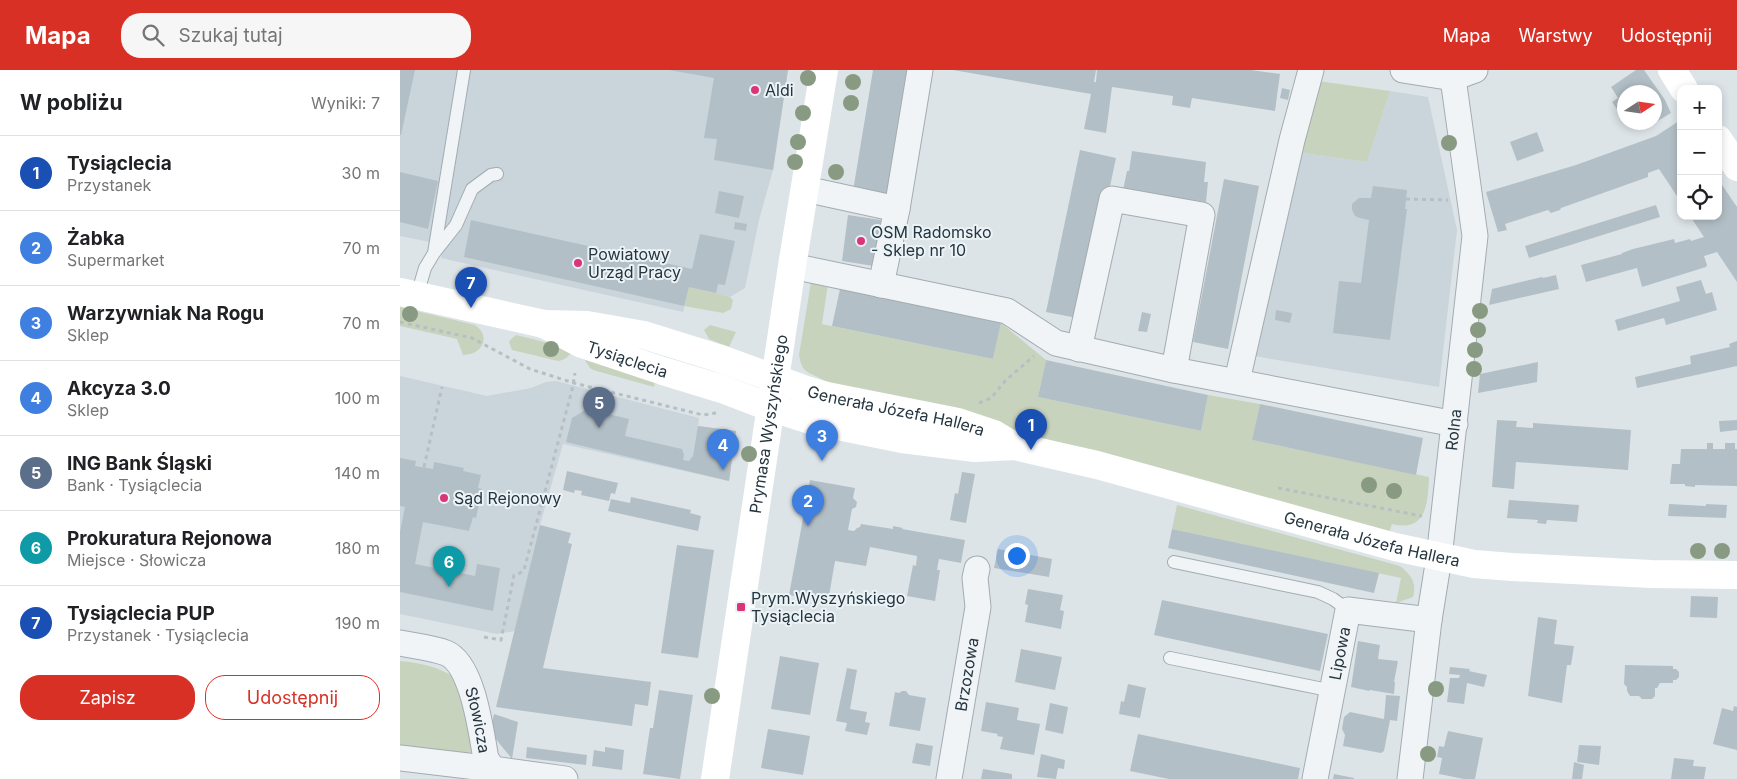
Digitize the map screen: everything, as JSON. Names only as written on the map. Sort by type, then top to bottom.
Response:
[{"type":"street","name":"Prymasa Wyszyńskiego","points":[[715,779],[792,266],[824,70]]},
{"type":"street","points":[[881,285],[897,209],[920,70]]},
{"type":"street","points":[[1237,381],[1292,140],[1311,70]]},
{"type":"street","points":[[1403,70],[1464,74]]},
{"type":"street","points":[[1672,70],[1681,85]]},
{"type":"street","name":"Rolna","points":[[1410,779],[1429,620],[1439,558],[1476,236],[1464,74]]},
{"type":"street","points":[[1722,145],[1737,167]]},
{"type":"street","points":[[805,189],[897,209]]},
{"type":"street","points":[[1079,349],[1112,199],[1202,215],[1174,370]]},
{"type":"street","points":[[792,266],[1007,311],[1056,344],[1174,370],[1455,424]]},
{"type":"street","name":"Tysiąclecia","points":[[408,294],[544,324],[587,325],[644,335],[718,358],[776,380]]},
{"type":"street","name":"Tysiąclecia","points":[[544,324],[582,344],[722,389],[772,408]]},
{"type":"street","name":"Generała Józefa Hallera","points":[[776,380],[827,396],[958,422],[994,434],[1015,446]]},
{"type":"street","name":"Generała Józefa Hallera","points":[[772,408],[813,421],[902,439],[975,448],[1015,446],[1097,465],[1439,558],[1512,568],[1651,574],[1737,575]]},
{"type":"street","name":"Brzozowa","points":[[949,779],[978,607],[975,578],[977,569]]},
{"type":"street","name":"Lipowa","points":[[1315,779],[1348,610],[1429,620]]},
{"type":"street","name":"Słowicza","points":[[400,643],[446,653],[457,661],[465,671],[470,685],[486,759],[493,769],[565,779]]},
{"type":"street","points":[[400,758],[493,769]]},
{"type":"lane","points":[[434,253],[464,70]]},
{"type":"lane","points":[[408,294],[434,253],[456,225],[472,189],[491,175],[497,174]]},
{"type":"lane","points":[[1174,562],[1318,592],[1334,599],[1348,610]]},
{"type":"lane","points":[[1170,658],[1333,691]]},
{"type":"path","points":[[1406,198],[1450,200]]},
{"type":"path","points":[[400,322],[472,338],[530,369],[574,383],[703,415],[717,413]]},
{"type":"path","points":[[973,406],[991,398],[1006,380],[1039,351]]},
{"type":"path","points":[[484,637],[501,640],[514,575],[520,574],[524,570],[574,383],[575,373]]},
{"type":"path","points":[[424,468],[442,387]]},
{"type":"path","points":[[1277,488],[1427,518]]},
{"type":"shaded area","points":[[400,70],[788,70],[773,170],[759,220],[745,288],[730,297],[689,288],[683,312],[441,258],[445,245],[400,236]]},
{"type":"shaded area","points":[[1390,91],[1428,97],[1457,230],[1439,387],[1254,356],[1296,152],[1367,162]]},
{"type":"shaded area","points":[[400,376],[487,396],[531,388],[546,382],[556,381],[699,418],[698,426],[736,431],[729,481],[563,444],[540,525],[515,631],[497,634],[400,614]]},
{"type":"green space","points":[[1318,81],[1390,91],[1367,162],[1296,152]]},
{"type":"green space","points":[[811,282],[828,284],[822,324],[993,359],[1001,323],[1046,360],[1038,397],[1201,431],[1208,395],[1260,404],[1252,440],[1429,477],[1426,505],[1419,520],[1404,526],[1392,524],[1389,533],[970,418],[836,390],[806,371],[800,361],[799,355]]},
{"type":"green space","points":[[689,287],[730,297],[733,300],[731,309],[723,313],[684,306]]},
{"type":"green space","points":[[400,307],[475,325],[483,335],[484,340],[480,349],[463,355],[457,339],[400,326]]},
{"type":"green space","points":[[710,325],[736,332],[729,347],[709,339],[704,330]]},
{"type":"green space","points":[[516,335],[573,349],[567,357],[558,361],[512,350],[509,342]]},
{"type":"green space","points":[[584,359],[655,382],[654,387],[593,370]]},
{"type":"green space","points":[[1177,505],[1400,566],[1414,583],[1413,597],[1396,603],[1401,578],[1172,529]]},
{"type":"green space","points":[[400,661],[430,666],[458,679],[472,748],[470,753],[461,756],[400,753]]},
{"type":"building","points":[[400,70],[415,70],[401,135],[400,135]]},
{"type":"building","points":[[669,70],[788,70],[773,170],[714,160],[717,139],[704,138],[714,78]]},
{"type":"building","points":[[873,70],[907,70],[901,109],[903,109],[888,196],[853,191]]},
{"type":"building","points":[[953,70],[1096,70],[1094,82],[1096,82],[1097,70],[1251,70],[1280,74],[1275,111],[1192,98],[1190,108],[1172,105],[1173,96],[1112,87],[1106,133],[1084,129],[1091,94]]},
{"type":"building","points":[[1636,70],[1644,70],[1654,85],[1617,85],[1617,96],[1611,87]]},
{"type":"building","points":[[1282,88],[1290,90],[1288,100],[1280,98]]},
{"type":"building","points":[[1662,96],[1665,100],[1671,113],[1662,118]]},
{"type":"building","points":[[1617,99],[1617,109],[1612,102]]},
{"type":"building","points":[[1677,122],[1677,196],[1659,169],[1648,173],[1648,177],[1561,208],[1560,210],[1551,213],[1548,210],[1505,224],[1507,230],[1498,232],[1486,192],[1576,165],[1656,136]]},
{"type":"building","points":[[1537,132],[1544,151],[1517,161],[1510,142]]},
{"type":"building","points":[[1080,150],[1116,158],[1082,319],[1046,312]]},
{"type":"building","points":[[1132,151],[1206,162],[1204,182],[1208,182],[1206,202],[1123,190],[1127,171],[1129,171]]},
{"type":"building","points":[[400,172],[438,181],[428,229],[400,222]]},
{"type":"building","points":[[1224,179],[1259,186],[1228,349],[1193,342]]},
{"type":"building","points":[[1722,185],[1737,207],[1737,282],[1717,252],[1704,256],[1706,267],[1642,287],[1637,268],[1586,282],[1581,265],[1674,239],[1675,243],[1704,237],[1693,220],[1722,220]]},
{"type":"building","points":[[1373,186],[1407,190],[1405,209],[1407,209],[1390,340],[1333,333],[1339,281],[1361,283],[1369,220],[1355,216],[1352,204],[1359,198],[1371,198]]},
{"type":"building","points":[[719,191],[744,196],[739,218],[715,213]]},
{"type":"building","points":[[1656,205],[1660,217],[1529,258],[1525,246]]},
{"type":"building","name":"OSM Radomsko - Sklep nr 10","points":[[848,215],[881,220],[874,266],[842,261]]},
{"type":"building","name":"Powiatowy Urząd Pracy","points":[[471,220],[692,269],[700,234],[735,241],[725,285],[718,284],[716,293],[689,287],[684,306],[464,257]]},
{"type":"building","points":[[735,222],[747,224],[746,231],[734,229]]},
{"type":"building","points":[[1556,275],[1559,289],[1489,305],[1492,289]]},
{"type":"building","points":[[1701,280],[1706,294],[1712,292],[1717,310],[1666,325],[1664,318],[1618,331],[1615,320],[1680,301],[1676,287]]},
{"type":"building","points":[[840,289],[1001,323],[993,359],[832,326]]},
{"type":"building","points":[[1276,310],[1292,313],[1290,323],[1275,320]]},
{"type":"building","points":[[1142,312],[1151,314],[1147,332],[1138,331]]},
{"type":"building","points":[[1737,341],[1737,366],[1637,388],[1635,377],[1691,364],[1690,356],[1730,347],[1729,344]]},
{"type":"building","points":[[1046,360],[1208,395],[1201,431],[1038,397]]},
{"type":"building","points":[[1538,362],[1537,382],[1478,393],[1480,374]]},
{"type":"building","points":[[1260,404],[1423,438],[1416,475],[1252,440]]},
{"type":"building","points":[[587,409],[629,419],[625,436],[682,449],[683,460],[689,461],[693,456],[698,426],[736,431],[729,481],[566,442],[572,418]]},
{"type":"building","points":[[1497,420],[1517,421],[1516,427],[1533,428],[1533,423],[1631,430],[1628,470],[1516,462],[1514,489],[1492,487]]},
{"type":"building","points":[[1737,420],[1737,430],[1720,432],[1719,421]]},
{"type":"building","points":[[1707,443],[1713,443],[1713,449],[1725,449],[1725,443],[1735,443],[1735,449],[1737,449],[1737,486],[1695,485],[1695,487],[1685,486],[1685,484],[1670,484],[1672,464],[1680,464],[1681,449],[1707,449]]},
{"type":"building","points":[[400,458],[416,461],[415,466],[433,469],[434,462],[464,468],[463,471],[481,475],[478,488],[482,489],[476,518],[473,517],[469,531],[423,522],[415,564],[475,576],[477,564],[500,568],[493,611],[400,592],[400,532],[405,507],[400,506]]},
{"type":"building","points":[[567,471],[618,483],[615,494],[611,493],[609,501],[581,495],[582,491],[575,490],[574,493],[563,490]]},
{"type":"building","points":[[962,472],[975,474],[966,523],[950,520],[955,493],[958,494]]},
{"type":"building","points":[[810,480],[855,488],[853,498],[857,502],[856,507],[852,509],[848,530],[854,531],[861,524],[893,529],[893,526],[965,540],[961,563],[939,559],[937,570],[940,570],[935,601],[907,596],[913,565],[916,566],[917,556],[870,547],[866,566],[835,561],[828,602],[789,595]]},
{"type":"building","points":[[631,497],[691,510],[690,513],[701,516],[698,531],[608,511],[611,499],[630,503]]},
{"type":"building","points":[[1509,500],[1579,505],[1577,522],[1547,520],[1546,524],[1537,523],[1538,520],[1507,518]]},
{"type":"building","points":[[1669,504],[1727,505],[1726,518],[1668,516]]},
{"type":"building","points":[[540,525],[571,533],[568,543],[572,544],[543,668],[651,682],[648,706],[635,704],[632,726],[496,707]]},
{"type":"building","points":[[1172,529],[1379,573],[1374,593],[1168,548]]},
{"type":"building","points":[[677,545],[714,550],[698,658],[661,653]]},
{"type":"building","points":[[998,549],[1052,559],[1049,577],[994,568]]},
{"type":"building","points":[[1028,589],[1063,595],[1060,610],[1064,611],[1061,629],[1025,622],[1028,605],[1025,604]]},
{"type":"building","points":[[1691,596],[1718,597],[1717,618],[1690,617]]},
{"type":"building","points":[[1162,600],[1328,634],[1320,671],[1154,635]]},
{"type":"building","points":[[1538,617],[1557,620],[1554,644],[1574,646],[1571,665],[1567,665],[1562,703],[1528,696]]},
{"type":"building","points":[[1358,641],[1380,645],[1378,659],[1398,661],[1394,694],[1351,687]]},
{"type":"building","points":[[1021,649],[1062,657],[1055,690],[1015,682]]},
{"type":"building","points":[[780,656],[819,663],[810,715],[771,709]]},
{"type":"building","points":[[1625,665],[1673,666],[1673,669],[1679,672],[1679,677],[1673,680],[1673,683],[1660,683],[1655,688],[1655,696],[1652,699],[1642,699],[1639,696],[1630,696],[1627,691],[1627,687],[1624,684]]},
{"type":"building","points":[[1450,667],[1470,669],[1469,671],[1487,675],[1484,687],[1467,683],[1464,704],[1447,702],[1450,678],[1459,678],[1460,675],[1449,674]]},
{"type":"building","points":[[847,668],[857,670],[850,709],[867,712],[865,722],[870,723],[867,735],[845,731],[847,723],[836,721]]},
{"type":"building","points":[[1128,684],[1146,688],[1140,718],[1119,714],[1121,701],[1124,702]]},
{"type":"building","points":[[659,690],[693,695],[680,779],[643,774],[650,728],[653,728]]},
{"type":"building","points":[[906,691],[909,695],[926,698],[920,731],[889,726],[895,692],[899,693]]},
{"type":"building","points":[[1386,695],[1400,696],[1397,721],[1390,720],[1384,751],[1381,753],[1343,746],[1345,735],[1342,729],[1344,717],[1350,712],[1384,719]]},
{"type":"building","points":[[986,702],[1019,708],[1017,720],[1040,724],[1034,755],[1000,749],[1003,737],[997,736],[998,734],[981,731]]},
{"type":"building","points":[[1050,703],[1068,707],[1063,734],[1045,730]]},
{"type":"building","points":[[1734,706],[1737,707],[1737,750],[1713,744],[1722,708],[1733,711]]},
{"type":"building","points":[[494,714],[518,722],[512,759],[490,732]]},
{"type":"building","points":[[768,729],[810,736],[803,775],[761,768]]},
{"type":"building","points":[[1448,731],[1483,738],[1475,779],[1464,779],[1439,774],[1442,758],[1437,757],[1439,746],[1444,747]]},
{"type":"building","points":[[1138,734],[1300,768],[1298,779],[1169,779],[1130,771]]},
{"type":"building","points":[[916,743],[933,746],[930,766],[912,763]]},
{"type":"building","points":[[1579,745],[1601,746],[1599,765],[1577,762]]},
{"type":"building","points":[[527,747],[587,755],[586,765],[526,758]]},
{"type":"building","points":[[605,747],[624,750],[622,770],[592,766],[594,750],[605,752]]},
{"type":"building","points":[[1041,754],[1065,760],[1064,769],[1058,768],[1056,779],[1037,777]]},
{"type":"building","points":[[1674,758],[1694,760],[1693,766],[1706,767],[1704,779],[1671,779]]},
{"type":"building","points":[[1574,762],[1584,765],[1582,779],[1572,779]]},
{"type":"building","points":[[983,769],[1012,774],[1012,779],[981,779]]},
{"type":"building","points":[[1334,774],[1354,778],[1354,779],[1333,779]]},
{"type":"place","name":"Aldi","points":[[755,90]]},
{"type":"place","name":"OSM Radomsko - Sklep nr 10","points":[[861,241]]},
{"type":"place","name":"Powiatowy Urząd Pracy","points":[[578,263]]},
{"type":"place","name":"Tysiąclecia PUP","points":[[471,308]]},
{"type":"place","name":"ING Bank Śląski","points":[[599,428]]},
{"type":"place","name":"Tysiąclecia","points":[[1031,450]]},
{"type":"place","name":"Warzywniak Na Rogu","points":[[822,461]]},
{"type":"place","name":"Akcyza 3.0","points":[[723,470]]},
{"type":"place","name":"Sąd Rejonowy","points":[[444,498]]},
{"type":"place","name":"Żabka","points":[[808,526]]},
{"type":"place","name":"Prokuratura Rejonowa","points":[[449,587]]},
{"type":"place","name":"Prym.Wyszyńskiego Tysiąclecia","points":[[741,607]]}]
